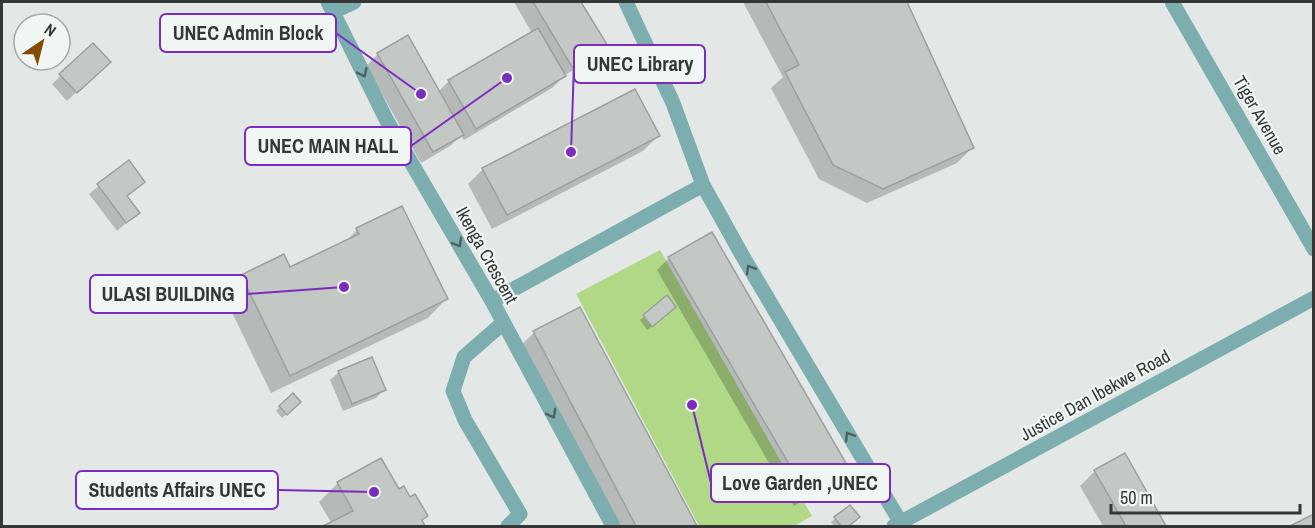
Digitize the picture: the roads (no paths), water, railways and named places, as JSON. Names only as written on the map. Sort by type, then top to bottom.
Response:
[{"type":"street","points":[[330,7],[354,2]]},
{"type":"street","points":[[626,2],[673,103],[703,185],[898,525]]},
{"type":"street","name":"Tiger Avenue","points":[[1172,2],[1314,249]]},
{"type":"street","name":"Ikenga Crescent","points":[[330,7],[387,121],[492,301],[613,526]]},
{"type":"street","points":[[492,301],[703,185]]},
{"type":"street","name":"Justice Dan Ibekwe Road","points":[[898,525],[1314,298]]},
{"type":"street","points":[[503,323],[464,357],[453,391],[465,420],[520,514],[508,526]]},
{"type":"place","name":"UNEC MAIN HALL","points":[[507,78]]},
{"type":"place","name":"UNEC Admin Block","points":[[421,94]]},
{"type":"place","name":"UNEC Library","points":[[571,152]]},
{"type":"place","name":"ULASI BUILDING","points":[[344,287]]},
{"type":"place","name":"Love Garden ,UNEC","points":[[692,405]]},
{"type":"place","name":"Students Affairs UNEC","points":[[374,492]]}]
